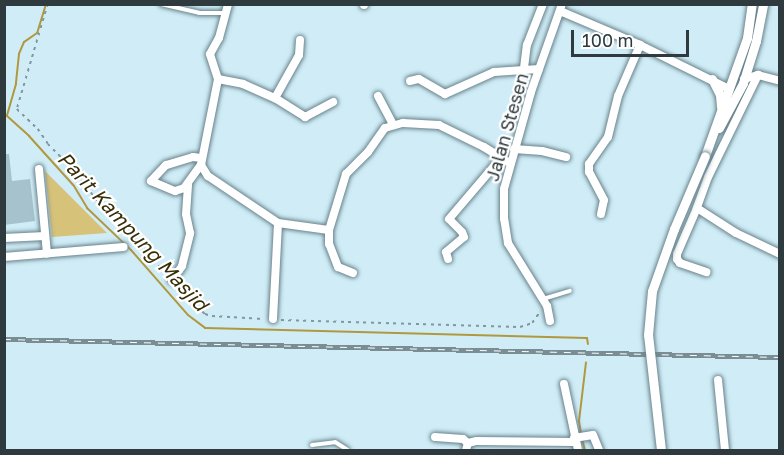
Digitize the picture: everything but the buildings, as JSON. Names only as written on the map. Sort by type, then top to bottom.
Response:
[{"type":"street","points":[[524,69],[527,45],[543,4]]},
{"type":"street","points":[[661,450],[648,335],[652,291],[735,73],[747,38],[752,4]]},
{"type":"street","points":[[712,138],[744,81],[763,4]]},
{"type":"street","points":[[561,8],[729,89]]},
{"type":"street","name":"Jalan Stesen","points":[[550,321],[544,303],[508,243],[504,219],[504,189],[539,69],[561,8]]},
{"type":"street","points":[[227,9],[210,54],[218,79],[201,161],[184,188],[175,191],[151,181],[166,165],[193,157],[201,161],[208,176],[278,223],[329,230]]},
{"type":"street","points":[[275,98],[299,56],[300,40]]},
{"type":"street","points":[[601,214],[603,196],[589,171],[589,164],[608,137],[618,96],[640,45]]},
{"type":"street","points":[[749,64],[758,75],[780,81]]},
{"type":"street","points":[[410,81],[419,79],[445,94],[494,72],[539,69]]},
{"type":"street","points":[[712,79],[726,79],[735,73]]},
{"type":"street","points":[[729,89],[758,75]]},
{"type":"street","points":[[706,272],[680,263],[677,254],[708,177],[758,75]]},
{"type":"street","points":[[218,79],[243,84],[275,98],[305,117],[333,102]]},
{"type":"street","points":[[712,79],[720,95],[721,110]]},
{"type":"street","points":[[378,96],[393,124]]},
{"type":"street","points":[[353,273],[338,267],[328,244],[329,230],[346,174],[368,152],[385,128],[393,124],[439,125],[484,147],[500,159],[510,163]]},
{"type":"street","points":[[514,149],[542,151],[566,157]]},
{"type":"street","points":[[448,259],[446,252],[464,237],[449,219],[500,159]]},
{"type":"street","points":[[39,169],[47,254]]},
{"type":"street","points":[[172,280],[182,266],[190,233],[186,214],[188,183]]},
{"type":"street","points":[[697,208],[736,233],[780,254]]},
{"type":"street","points":[[273,319],[278,223]]},
{"type":"street","points":[[4,238],[45,236]]},
{"type":"street","points":[[4,257],[124,247]]},
{"type":"street","points":[[718,380],[724,450]]},
{"type":"street","points":[[564,384],[579,441]]},
{"type":"street","points":[[435,437],[463,439],[467,447],[515,440],[579,441],[594,436],[599,450]]},
{"type":"lane","points":[[161,4],[200,13],[227,9]]},
{"type":"lane","points":[[544,303],[570,291]]},
{"type":"lane","points":[[312,445],[335,442],[348,450]]},
{"type":"path","points":[[48,4],[16,104],[17,109],[78,174],[102,208],[124,226],[205,314],[308,322],[520,327],[532,323],[544,303]]},
{"type":"shaded area","points":[[45,171],[107,233],[52,237]]},
{"type":"waterway","name":"Parit Kampung Masjid","points":[[46,4],[37,33],[24,42],[19,54],[16,84],[7,116],[29,136],[74,186],[87,208],[131,250],[188,315],[205,328],[587,338],[588,344]]},
{"type":"waterway","name":"Parit Kampung Masjid","points":[[581,434],[579,421],[586,362]]},
{"type":"waterway","name":"Parit Kampung Masjid","points":[[582,439],[585,450]]},
{"type":"railway","points":[[4,339],[780,357]]}]
